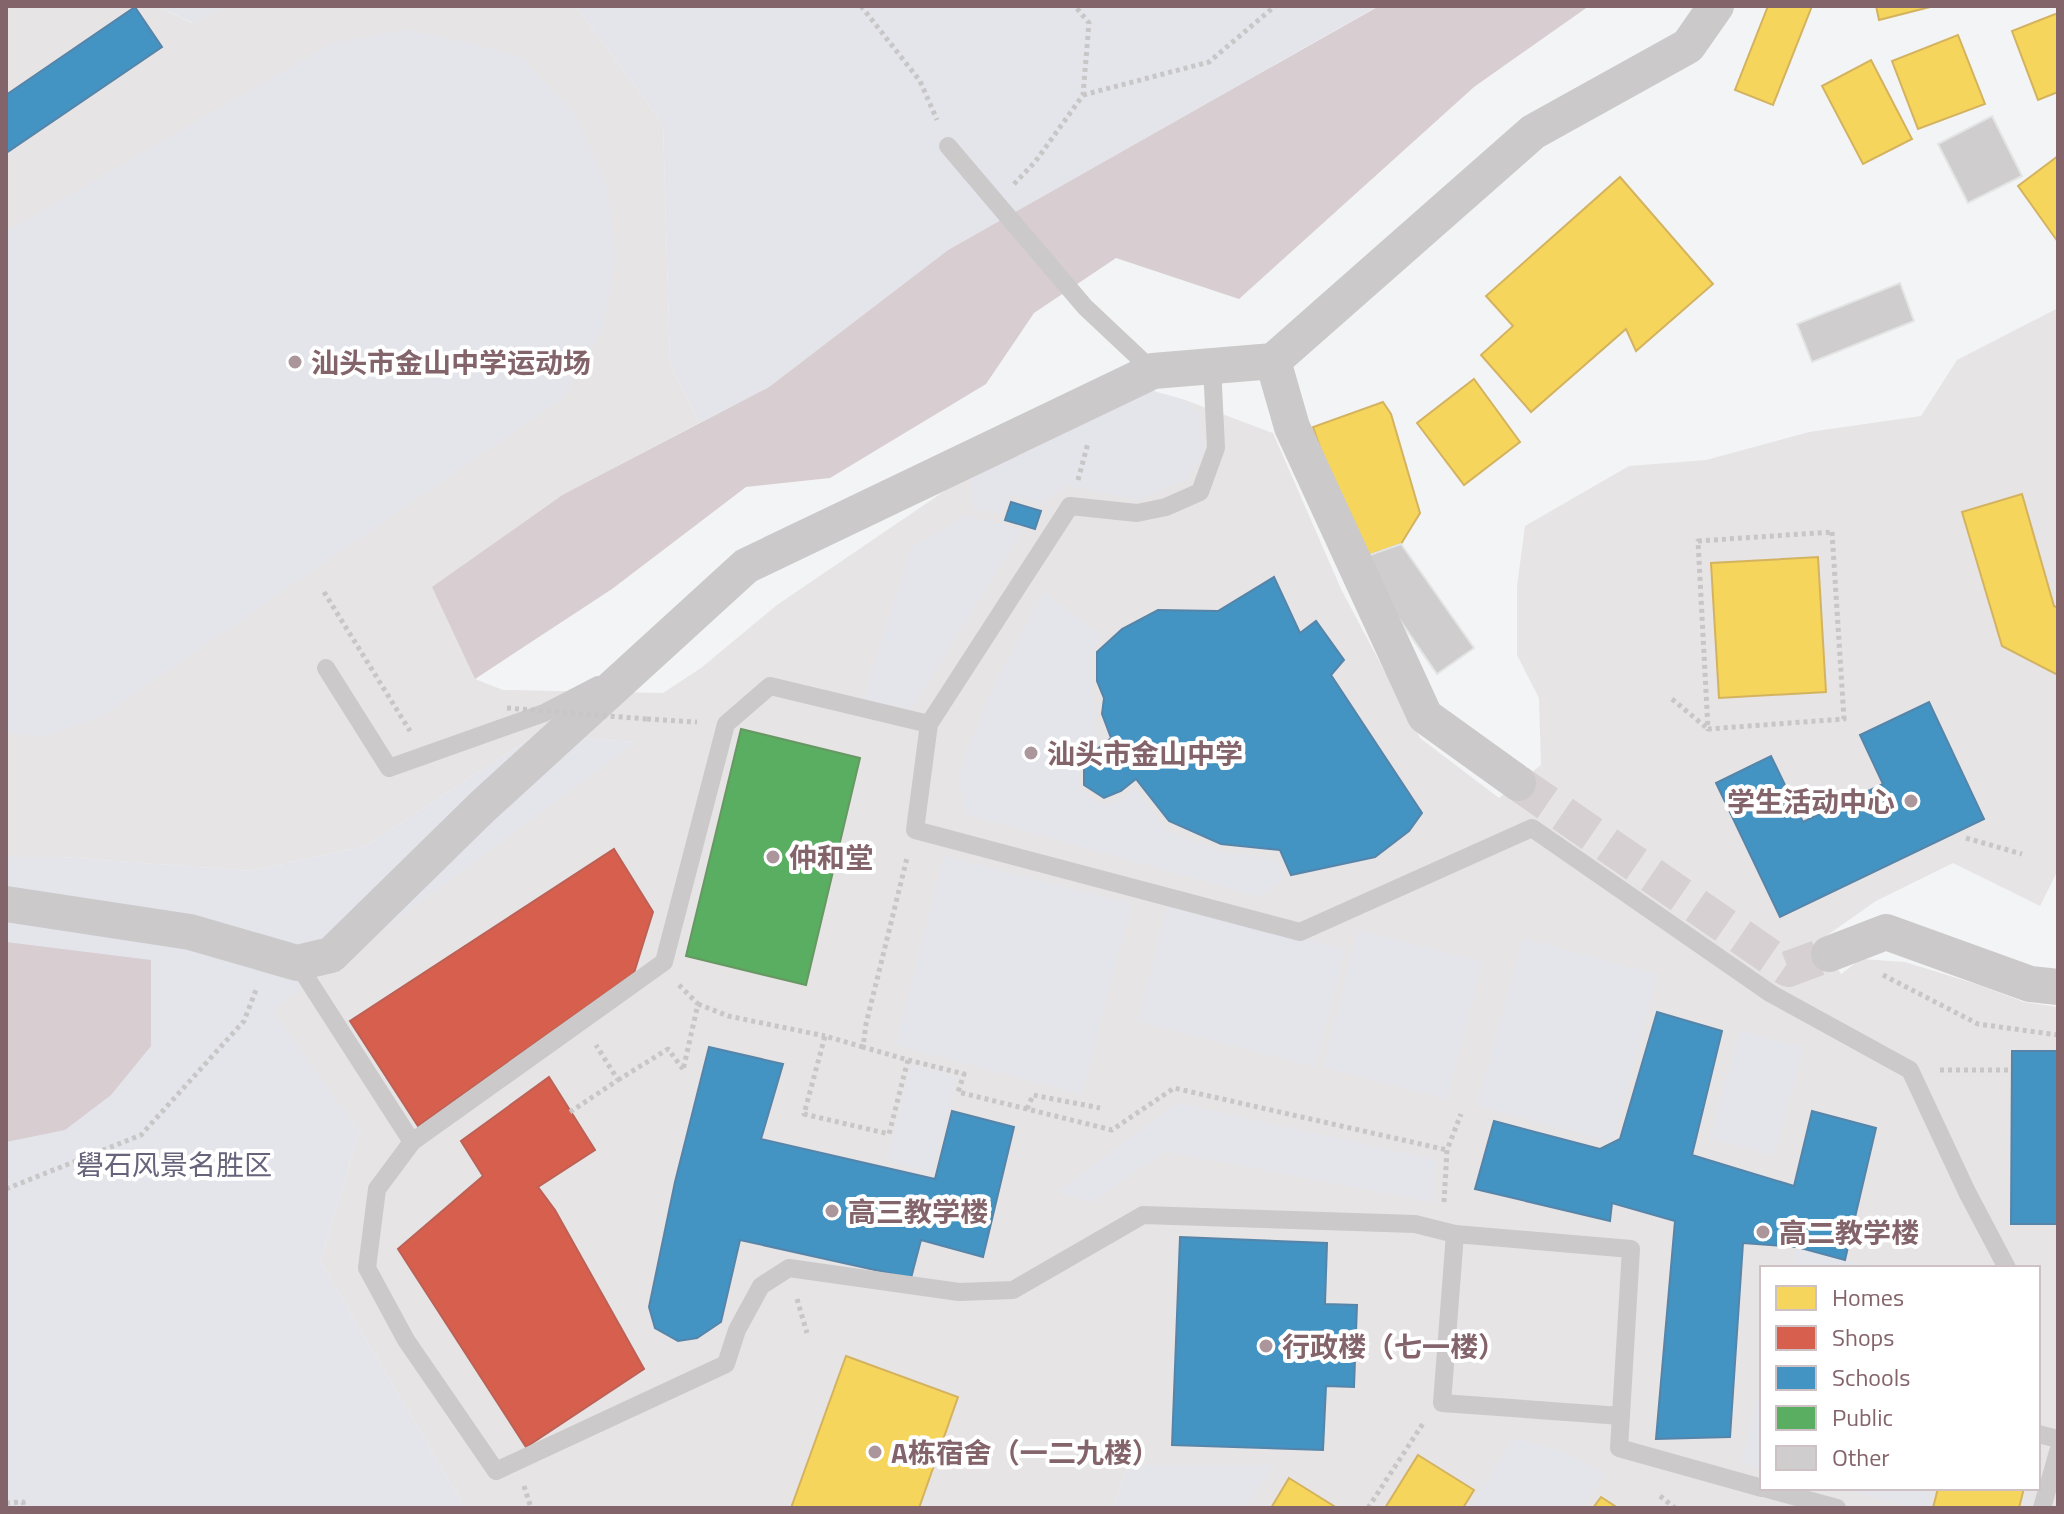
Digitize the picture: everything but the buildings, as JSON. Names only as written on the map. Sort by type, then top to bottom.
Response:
[{"type":"street","points":[[6,904],[190,932],[283,959],[331,955],[482,807],[746,566],[1153,371],[1273,361],[1533,132],[1688,46],[1716,6]]},
{"type":"street","points":[[1273,361],[1292,427],[1425,716],[1518,783]]},
{"type":"street","points":[[1829,954],[1886,932],[2030,984],[2058,987]]},
{"type":"lane","points":[[948,146],[1085,307],[1153,371]]},
{"type":"lane","points":[[1212,366],[1216,448],[1200,492],[1166,507],[1137,513],[1070,506],[929,724],[915,830],[1300,932],[1532,828],[1770,993],[1910,1070],[1967,1192],[2006,1266]]},
{"type":"lane","points":[[326,668],[389,768],[544,713],[635,665]]},
{"type":"lane","points":[[929,724],[770,686],[726,724],[664,962],[412,1142],[377,1189],[367,1268],[406,1340],[496,1471],[726,1364],[737,1330],[761,1286],[789,1268],[959,1292],[1013,1290],[1143,1215],[1415,1224],[1455,1234],[1631,1249],[1619,1448],[1760,1487]]},
{"type":"lane","points":[[283,959],[412,1142]]},
{"type":"lane","points":[[1455,1234],[1442,1403],[1621,1416]]},
{"type":"lane","points":[[2042,1508],[2058,1452]]},
{"type":"lane","points":[[1770,1490],[1837,1508]]},
{"type":"path","points":[[861,6],[920,81],[948,146]]},
{"type":"path","points":[[995,204],[1035,162],[1083,95],[1089,23],[1075,6]]},
{"type":"path","points":[[1083,95],[1209,62],[1275,6]]},
{"type":"path","points":[[1070,506],[1101,396]]},
{"type":"path","points":[[1672,699],[1708,729],[1844,719],[1832,532],[1698,541],[1708,729]]},
{"type":"path","points":[[324,592],[414,737]]},
{"type":"path","points":[[494,712],[507,708],[726,724]]},
{"type":"path","points":[[863,1047],[891,917],[915,830]]},
{"type":"path","points":[[1966,838],[2022,854]]},
{"type":"path","points":[[6,1189],[141,1135],[244,1021],[283,959]]},
{"type":"path","points":[[664,962],[675,981],[698,1004],[728,1016],[825,1036],[964,1074],[958,1092],[1112,1130],[1174,1088],[1447,1150]]},
{"type":"path","points":[[1879,972],[1978,1024],[2058,1035]]},
{"type":"path","points":[[570,1112],[668,1049],[683,1070],[698,1004]]},
{"type":"path","points":[[581,1022],[618,1080]]},
{"type":"path","points":[[825,1036],[804,1114],[889,1134],[908,1060]]},
{"type":"path","points":[[1910,1070],[2011,1070]]},
{"type":"path","points":[[1027,1109],[1033,1095],[1100,1108]]},
{"type":"path","points":[[1445,1192],[1447,1150],[1461,1114]]},
{"type":"path","points":[[1660,1496],[1675,1508]]},
{"type":"path","points":[[6,1503],[23,1502],[24,1508]]},
{"type":"shaded area","name":"汕头市金山中学","points":[[6,6],[158,6],[192,23],[226,6],[576,6],[663,124],[670,363],[699,423],[564,494],[475,679],[503,690],[663,693],[701,668],[777,605],[971,473],[1139,387],[1185,400],[1273,433],[1341,589],[1420,738],[1499,798],[1541,765],[1539,698],[1517,655],[1517,586],[1525,526],[1629,466],[1706,460],[1809,432],[1921,416],[1957,360],[2058,308],[2058,870],[2040,906],[1953,863],[1876,901],[1819,941],[1841,974],[1861,959],[1905,962],[2024,1002],[2058,1007],[2058,1508],[1244,1508],[1271,1465],[1128,1465],[1113,1508],[465,1508],[320,1262],[359,1132],[271,1011],[635,742],[535,735],[366,846],[252,871],[63,857],[6,857]]},
{"type":"shaded area","points":[[1379,6],[1589,6],[1474,87],[1239,299],[1116,258],[1034,313],[986,384],[830,478],[746,487],[612,589],[475,679],[432,587],[564,494],[769,387],[948,250]]},
{"type":"shaded area","points":[[6,942],[151,960],[151,1046],[111,1095],[65,1130],[6,1142]]},
{"type":"green space","points":[[158,6],[226,6],[193,23]]},
{"type":"green space","points":[[576,6],[1378,6],[948,250],[769,387],[699,423],[670,363],[663,124]]},
{"type":"green space","name":"汕头市金山中学运动场","points":[[406,30],[521,57],[573,112],[607,186],[615,258],[603,327],[564,397],[103,715],[45,737],[6,733],[6,232],[332,43]]},
{"type":"green space","points":[[1139,387],[1185,400],[1199,414],[1202,456],[1185,480],[1137,500],[1065,485],[1041,503],[1008,494],[1002,513],[974,509],[971,473]]},
{"type":"green space","points":[[966,516],[1022,530],[911,709],[863,700],[912,547]]},
{"type":"green space","points":[[1044,592],[1102,636],[1089,654],[1095,737],[1078,758],[1079,790],[1104,806],[1126,798],[1135,789],[1167,831],[1221,852],[1276,860],[1284,877],[1261,897],[965,814],[958,774],[990,693]]},
{"type":"green space","name":"礐石风景名胜区","points":[[535,735],[636,742],[272,1011],[359,1132],[320,1262],[465,1508],[6,1508],[6,857],[63,857],[252,871],[366,846]]},
{"type":"green space","points":[[944,856],[1131,904],[1082,1094],[895,1045]]},
{"type":"green space","points":[[1168,904],[1345,950],[1315,1067],[1138,1021]]},
{"type":"green space","points":[[1358,930],[1482,962],[1447,1099],[1323,1067]]},
{"type":"green space","points":[[1523,938],[1657,975],[1612,1142],[1477,1105]]},
{"type":"green space","points":[[1740,1031],[1803,1048],[1774,1155],[1711,1138]]},
{"type":"green space","points":[[911,1065],[957,1077],[932,1172],[887,1160]]},
{"type":"green space","points":[[1177,1103],[1435,1160],[1432,1202],[1165,1151],[1092,1202],[1057,1192]]},
{"type":"green space","points":[[1797,1247],[1868,1266],[1792,1266]]},
{"type":"green space","points":[[1760,1390],[1760,1468],[1741,1463]]},
{"type":"green space","points":[[1514,1438],[1564,1452],[1605,1474],[1583,1508],[1470,1508]]},
{"type":"green space","points":[[1128,1465],[1273,1465],[1244,1508],[1113,1508]]},
{"type":"green space","points":[[1846,1490],[1932,1490],[1928,1508],[1915,1508]]},
{"type":"tunnel","points":[[1518,783],[1788,969],[1829,954]]},
{"type":"place","name":"汕头市金山中学运动场","points":[[295,362]]},
{"type":"place","name":"汕头市金山中学","points":[[1031,753]]},
{"type":"place","name":"学生活动中心","points":[[1911,801]]},
{"type":"place","name":"仲和堂","points":[[773,857]]},
{"type":"place","name":"高三教学楼","points":[[832,1211]]},
{"type":"place","name":"高二教学楼","points":[[1763,1232]]},
{"type":"place","name":"行政楼（七一楼）","points":[[1266,1346]]},
{"type":"place","name":"A栋宿舍（一二九楼）","points":[[875,1452]]}]
